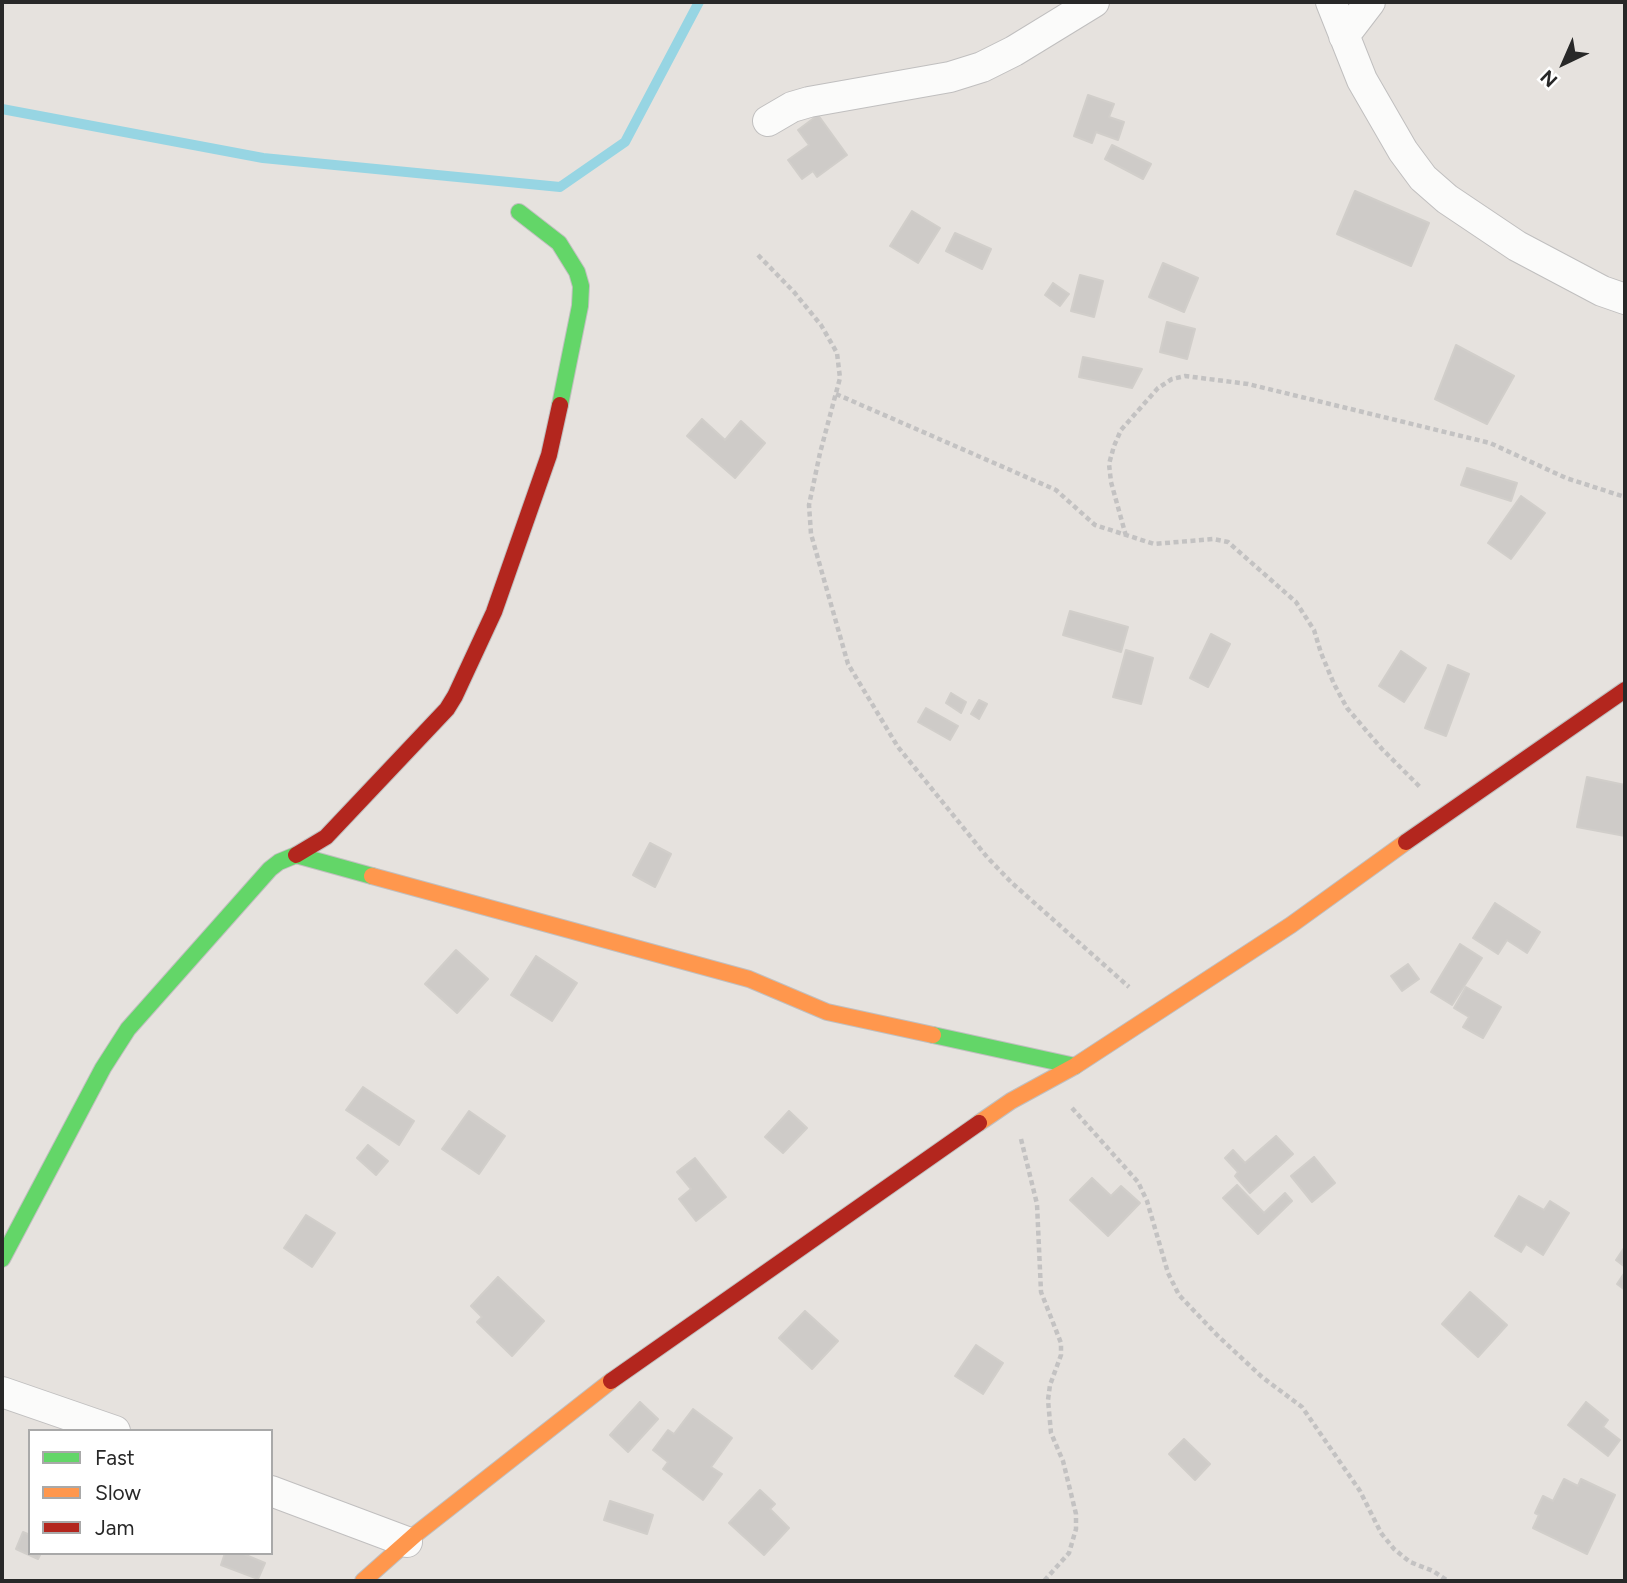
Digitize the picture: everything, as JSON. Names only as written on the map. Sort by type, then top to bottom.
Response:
[{"type":"street","points":[[768,121],[792,107],[950,77],[982,67],[1014,51],[1094,2]]},
{"type":"street","points":[[1331,2],[1362,80],[1403,151],[1423,178],[1447,200],[1517,246],[1602,291],[1625,299]]},
{"type":"street","points":[[1343,36],[1370,2]]},
{"type":"street","points":[[2,1259],[103,1068],[128,1029],[270,869],[326,837],[447,709],[480,646],[549,455],[580,306],[581,286],[578,272],[559,243],[519,212]]},
{"type":"street","points":[[363,1581],[407,1542],[617,1376],[1011,1101],[1076,1066],[1290,925],[1446,813],[1625,690]]},
{"type":"street","points":[[296,855],[749,979],[827,1012],[1076,1066]]},
{"type":"street","points":[[2,1392],[109,1429]]},
{"type":"street","points":[[273,1492],[407,1542]]},
{"type":"path","points":[[758,255],[814,317],[837,353],[840,378],[809,505],[811,534],[848,664],[898,747],[987,857],[1012,883],[1157,1013]]},
{"type":"path","points":[[1126,536],[1111,482],[1110,464],[1114,446],[1121,430],[1158,388],[1171,379],[1185,376],[1248,384],[1490,443],[1566,478],[1625,497]]},
{"type":"path","points":[[836,394],[1056,490],[1090,522],[1126,536],[1161,544],[1213,539],[1228,542],[1296,602],[1314,630],[1334,684],[1347,708],[1382,749],[1446,813]]},
{"type":"path","points":[[1048,1081],[1138,1182],[1147,1201],[1168,1273],[1179,1295],[1262,1377],[1302,1407],[1360,1492],[1381,1533],[1394,1549],[1410,1562],[1433,1571],[1448,1581]]},
{"type":"path","points":[[1011,1101],[1037,1204],[1041,1292],[1061,1343],[1061,1355],[1050,1385],[1048,1400],[1051,1433],[1063,1461],[1076,1514],[1076,1529],[1069,1552],[1045,1581]]},
{"type":"building","points":[[1088,95],[1114,104],[1109,117],[1124,122],[1118,140],[1096,132],[1092,143],[1074,136]]},
{"type":"building","points":[[818,115],[847,155],[817,177],[813,171],[802,179],[788,160],[809,145],[798,130]]},
{"type":"building","points":[[1112,145],[1151,164],[1143,179],[1105,159]]},
{"type":"building","points":[[1355,191],[1429,223],[1411,266],[1337,234]]},
{"type":"building","points":[[912,211],[940,228],[918,263],[890,246]]},
{"type":"building","points":[[955,233],[991,249],[982,269],[946,251]]},
{"type":"building","points":[[1163,263],[1198,278],[1184,312],[1149,297]]},
{"type":"building","points":[[1080,275],[1103,281],[1094,317],[1071,311]]},
{"type":"building","points":[[1053,283],[1069,294],[1060,306],[1045,295]]},
{"type":"building","points":[[1167,322],[1195,329],[1187,359],[1160,352]]},
{"type":"building","points":[[1456,345],[1514,376],[1487,424],[1435,399]]},
{"type":"building","points":[[1083,357],[1142,369],[1132,388],[1079,377]]},
{"type":"building","points":[[702,419],[725,440],[741,421],[765,443],[735,478],[687,436]]},
{"type":"building","points":[[1467,468],[1517,483],[1511,501],[1461,485]]},
{"type":"building","points":[[1521,496],[1545,513],[1511,559],[1488,543]]},
{"type":"building","points":[[1070,611],[1128,627],[1121,652],[1063,635]]},
{"type":"building","points":[[1211,634],[1230,644],[1208,687],[1190,678]]},
{"type":"building","points":[[1126,650],[1153,658],[1141,704],[1113,697]]},
{"type":"building","points":[[1401,651],[1426,668],[1404,702],[1379,686]]},
{"type":"building","points":[[1448,665],[1469,674],[1446,736],[1425,728]]},
{"type":"building","points":[[951,693],[966,702],[961,713],[946,703]]},
{"type":"building","points":[[979,700],[987,704],[979,719],[971,714]]},
{"type":"building","points":[[926,708],[958,726],[950,740],[918,722]]},
{"type":"building","points":[[1587,777],[1625,785],[1625,836],[1577,827]]},
{"type":"building","points":[[650,843],[671,854],[655,887],[633,875]]},
{"type":"building","points":[[1495,903],[1540,932],[1527,953],[1507,940],[1498,954],[1473,938]]},
{"type":"building","points":[[1460,944],[1482,958],[1452,1005],[1431,992]]},
{"type":"building","points":[[456,950],[488,979],[457,1013],[425,984]]},
{"type":"building","points":[[536,956],[577,983],[552,1021],[511,995]]},
{"type":"building","points":[[1408,964],[1419,979],[1402,991],[1391,976]]},
{"type":"building","points":[[1466,987],[1501,1007],[1483,1038],[1463,1027],[1469,1017],[1454,1008]]},
{"type":"building","points":[[363,1087],[414,1121],[399,1145],[346,1110]]},
{"type":"building","points":[[469,1111],[505,1136],[479,1174],[442,1149]]},
{"type":"building","points":[[789,1111],[807,1128],[783,1153],[765,1137]]},
{"type":"building","points":[[1276,1136],[1293,1154],[1250,1193],[1235,1176],[1238,1172],[1225,1158],[1233,1150],[1245,1163]]},
{"type":"building","points":[[368,1145],[388,1161],[376,1175],[357,1158]]},
{"type":"building","points":[[1314,1157],[1335,1183],[1312,1202],[1291,1176]]},
{"type":"building","points":[[695,1158],[726,1197],[696,1221],[679,1199],[691,1189],[677,1172]]},
{"type":"building","points":[[1092,1178],[1111,1196],[1121,1186],[1140,1203],[1108,1236],[1070,1200]]},
{"type":"building","points":[[1237,1185],[1264,1213],[1285,1193],[1292,1201],[1258,1234],[1223,1198]]},
{"type":"building","points":[[1519,1196],[1544,1210],[1550,1201],[1569,1213],[1543,1255],[1526,1244],[1521,1252],[1495,1236]]},
{"type":"building","points":[[306,1215],[335,1233],[312,1267],[284,1248]]},
{"type":"building","points":[[1624,1248],[1625,1250],[1625,1267],[1616,1260]]},
{"type":"building","points":[[1625,1272],[1625,1290],[1617,1284]]},
{"type":"building","points":[[498,1277],[544,1321],[512,1356],[477,1322],[482,1317],[471,1306]]},
{"type":"building","points":[[1470,1292],[1507,1325],[1478,1357],[1442,1324]]},
{"type":"building","points":[[805,1311],[838,1341],[812,1369],[779,1338]]},
{"type":"building","points":[[976,1345],[1003,1363],[983,1394],[955,1376]]},
{"type":"building","points":[[640,1402],[658,1419],[628,1452],[610,1435]]},
{"type":"building","points":[[1586,1402],[1608,1420],[1603,1427],[1620,1440],[1608,1456],[1568,1425]]},
{"type":"building","points":[[693,1409],[732,1438],[711,1467],[722,1474],[703,1500],[663,1469],[668,1462],[653,1450],[668,1430],[674,1434]]},
{"type":"building","points":[[1184,1439],[1210,1464],[1195,1480],[1169,1454]]},
{"type":"building","points":[[1564,1479],[1578,1486],[1581,1479],[1615,1495],[1587,1554],[1533,1528],[1539,1515],[1535,1513],[1543,1496],[1553,1501]]},
{"type":"building","points":[[760,1490],[775,1504],[770,1509],[789,1528],[764,1555],[729,1523]]},
{"type":"building","points":[[610,1501],[653,1515],[647,1534],[604,1520]]},
{"type":"building","points":[[23,1532],[28,1534],[28,1554],[16,1549]]},
{"type":"building","points":[[224,1555],[246,1555],[265,1563],[258,1579],[221,1565]]},
{"type":"waterway","points":[[2,109],[263,158],[560,187],[625,142],[699,2]]},
{"type":"traffic: fast","points":[[519,212],[559,243],[577,272],[581,286],[580,306],[560,405]]},
{"type":"traffic: fast","points":[[2,1259],[103,1068],[128,1029],[270,869],[296,855],[372,876]]},
{"type":"traffic: fast","points":[[933,1035],[1075,1066]]},
{"type":"traffic: slow","points":[[979,1123],[1011,1101],[1075,1066],[1291,925],[1406,842]]},
{"type":"traffic: slow","points":[[372,876],[749,979],[827,1012],[933,1035]]},
{"type":"traffic: slow","points":[[363,1581],[416,1534],[611,1381]]},
{"type":"traffic: jam","points":[[296,855],[326,837],[447,709],[455,696],[494,612],[549,455],[560,405]]},
{"type":"traffic: jam","points":[[1406,842],[1625,690]]},
{"type":"traffic: jam","points":[[611,1381],[979,1123]]}]
